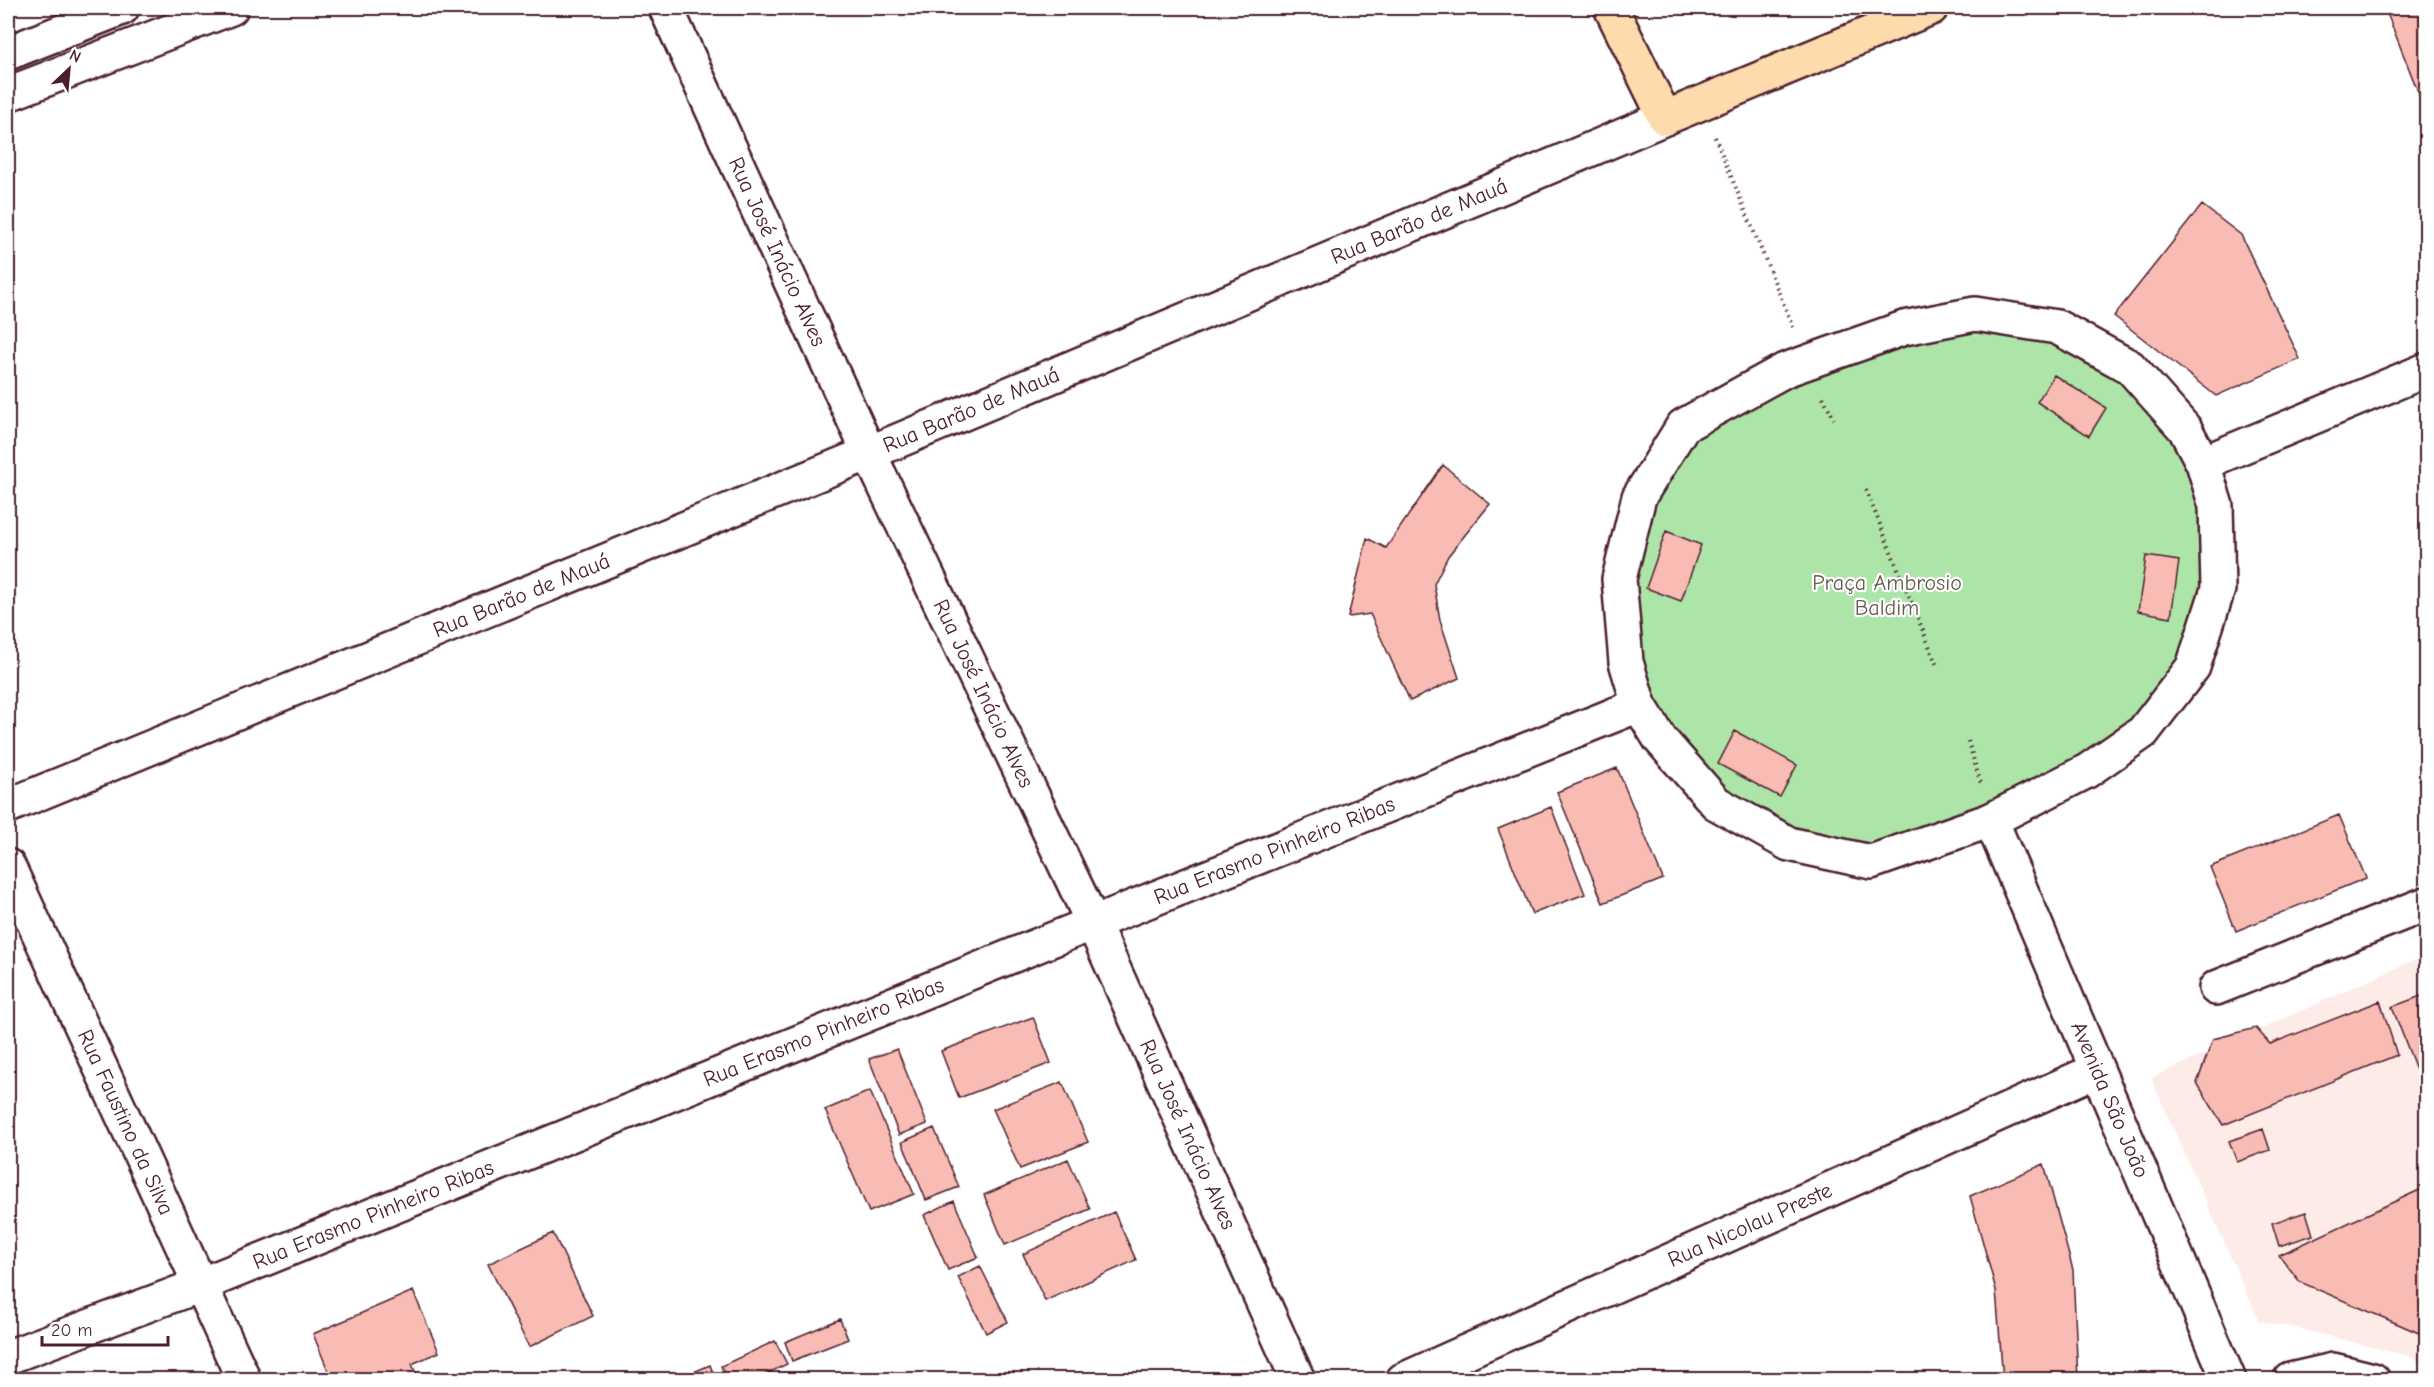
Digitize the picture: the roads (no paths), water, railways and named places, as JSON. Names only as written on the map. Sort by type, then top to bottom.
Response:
[{"type":"main road","points":[[1611,8],[1665,118]]},
{"type":"main road","name":"Rua Barão de Mauá","points":[[1665,118],[1931,8]]},
{"type":"street","points":[[8,53],[122,8]]},
{"type":"street","points":[[8,94],[231,8]]},
{"type":"street","name":"Rua José Inácio Alves","points":[[666,8],[868,453],[1093,923],[1298,1380]]},
{"type":"street","name":"Rua Barão de Mauá","points":[[8,806],[868,453],[1665,118]]},
{"type":"street","points":[[1975,314],[2057,327],[2130,367],[2185,429],[2204,464],[2216,506],[2218,589],[2193,667],[2143,732],[2087,771],[1991,820],[1871,862],[1789,844],[1716,803],[1660,739],[1639,705],[1626,662],[1620,579],[1639,497],[1683,426],[1785,370],[1904,328],[1975,314]]},
{"type":"street","points":[[2204,464],[2427,370]]},
{"type":"street","name":"Rua Erasmo Pinheiro Ribas","points":[[8,1357],[200,1285],[1093,923],[1639,705]]},
{"type":"street","name":"Avenida São João","points":[[1991,820],[2229,1380]]},
{"type":"street","name":"Rua Faustino da Silva","points":[[8,866],[244,1380]]},
{"type":"street","points":[[2216,988],[2427,904]]},
{"type":"street","name":"Rua Nicolau Preste","points":[[1403,1380],[2097,1070]]},
{"type":"street","points":[[2290,1380],[2333,1370],[2373,1380]]},
{"type":"park label","name":"Praça Ambrosio Baldim","points":[[1887,596]]}]
